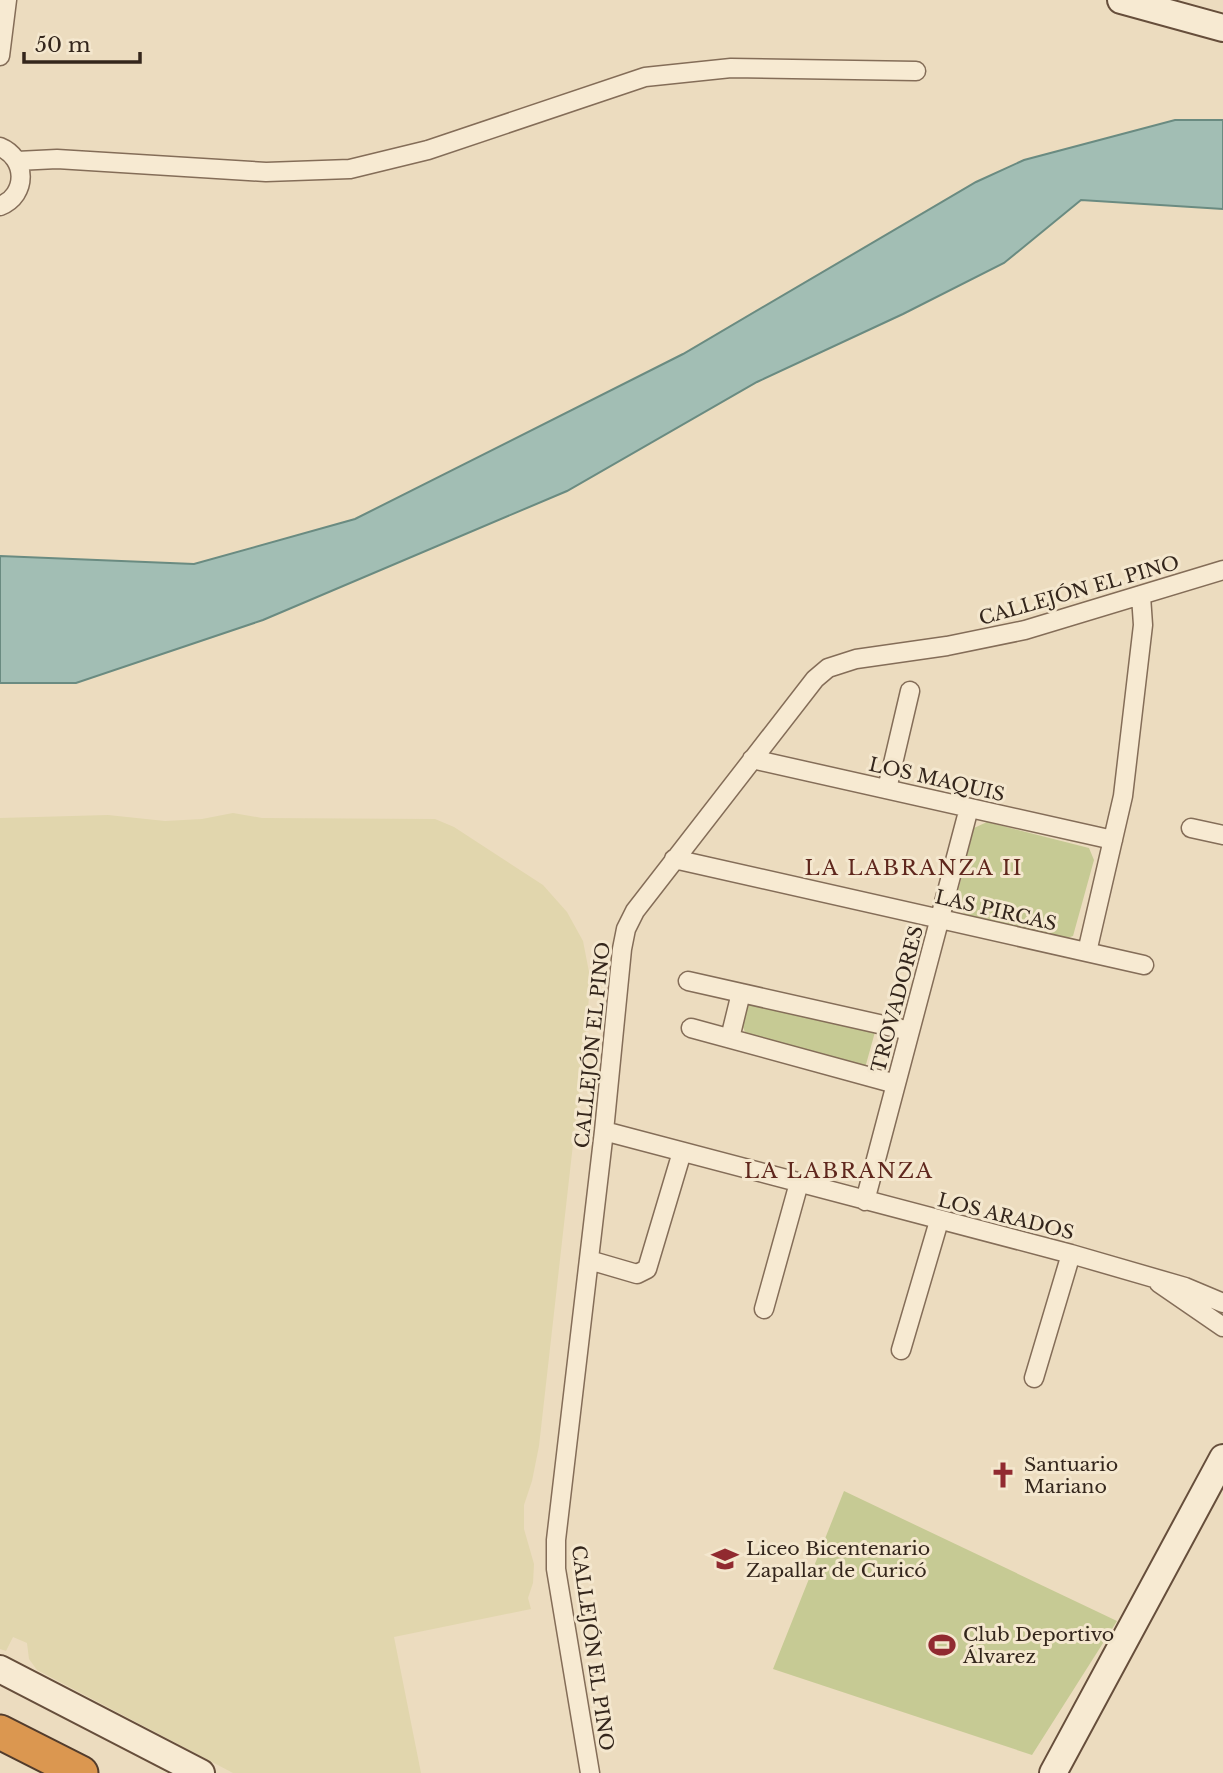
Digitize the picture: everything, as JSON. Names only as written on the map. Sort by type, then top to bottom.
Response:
[{"type":"highway","points":[[0,1732],[80,1773]]},
{"type":"highway","points":[[0,1754],[38,1773]]},
{"type":"street","points":[[0,56],[7,0]]},
{"type":"street","points":[[1121,0],[1223,28]]},
{"type":"street","points":[[17,161],[57,159],[266,172],[350,169],[428,150],[645,77],[731,68],[916,71]]},
{"type":"street","points":[[0,147],[12,154],[17,161],[21,180],[13,197],[0,205]]},
{"type":"street","name":"CALLEJÓN EL PINO","points":[[590,1773],[556,1569],[556,1539],[604,1131],[623,939],[635,911],[815,679],[828,668],[856,659],[994,637],[1223,570]]},
{"type":"street","points":[[1087,952],[1123,796],[1143,625],[1141,596]]},
{"type":"street","points":[[887,789],[910,691]]},
{"type":"street","name":"LOS MAQUIS","points":[[752,759],[1113,840]]},
{"type":"street","name":"TROVADORES","points":[[864,1201],[969,808]]},
{"type":"street","points":[[1191,828],[1223,835]]},
{"type":"street","name":"LAS PIRCAS","points":[[674,859],[1144,965]]},
{"type":"street","points":[[688,981],[910,1031]]},
{"type":"street","points":[[730,1038],[741,993]]},
{"type":"street","points":[[691,1028],[895,1084]]},
{"type":"street","name":"LOS ARADOS","points":[[604,1131],[1071,1254],[1185,1287],[1223,1303]]},
{"type":"street","points":[[589,1260],[637,1274],[647,1269],[682,1152]]},
{"type":"street","points":[[764,1309],[799,1184]]},
{"type":"street","points":[[901,1350],[939,1221]]},
{"type":"street","points":[[1034,1378],[1071,1254]]},
{"type":"street","name":"LOS ARADOS","points":[[1153,1279],[1223,1327]]},
{"type":"street","points":[[1053,1773],[1223,1458]]},
{"type":"street","points":[[0,1670],[201,1773]]},
{"type":"shaded area","points":[[233,813],[262,818],[435,819],[454,827],[543,885],[567,912],[583,941],[590,977],[588,1011],[539,1446],[524,1505],[524,1529],[534,1564],[533,1583],[528,1598],[531,1609],[394,1637],[421,1773],[233,1773],[37,1670],[29,1659],[27,1643],[13,1637],[6,1651],[0,1649],[0,818],[108,815],[165,821],[202,819]]},
{"type":"green space","points":[[987,822],[1089,848],[1094,860],[1073,936],[1064,939],[967,915],[958,910],[955,903],[974,828]]},
{"type":"green space","points":[[751,1004],[875,1032],[865,1068],[745,1032],[742,1025],[746,1008]]},
{"type":"green space","name":"Club Deportivo Álvarez","points":[[844,1491],[1117,1621],[1032,1755],[773,1669]]},
{"type":"water","points":[[1175,120],[1223,120],[1223,209],[1081,200],[1004,263],[903,314],[757,382],[567,491],[263,620],[76,683],[0,683],[0,556],[194,564],[355,519],[683,354],[976,182],[1024,160]]},
{"type":"place","name":"Santuario Mariano","points":[[1003,1475]]},
{"type":"place","name":"Liceo Bicentenario Zapallar de Curicó","points":[[725,1559]]},
{"type":"place","name":"Club Deportivo Álvarez","points":[[942,1645]]},
{"type":"district","name":"LA LABRANZA II","points":[[914,868]]},
{"type":"district","name":"LA LABRANZA","points":[[839,1171]]}]
